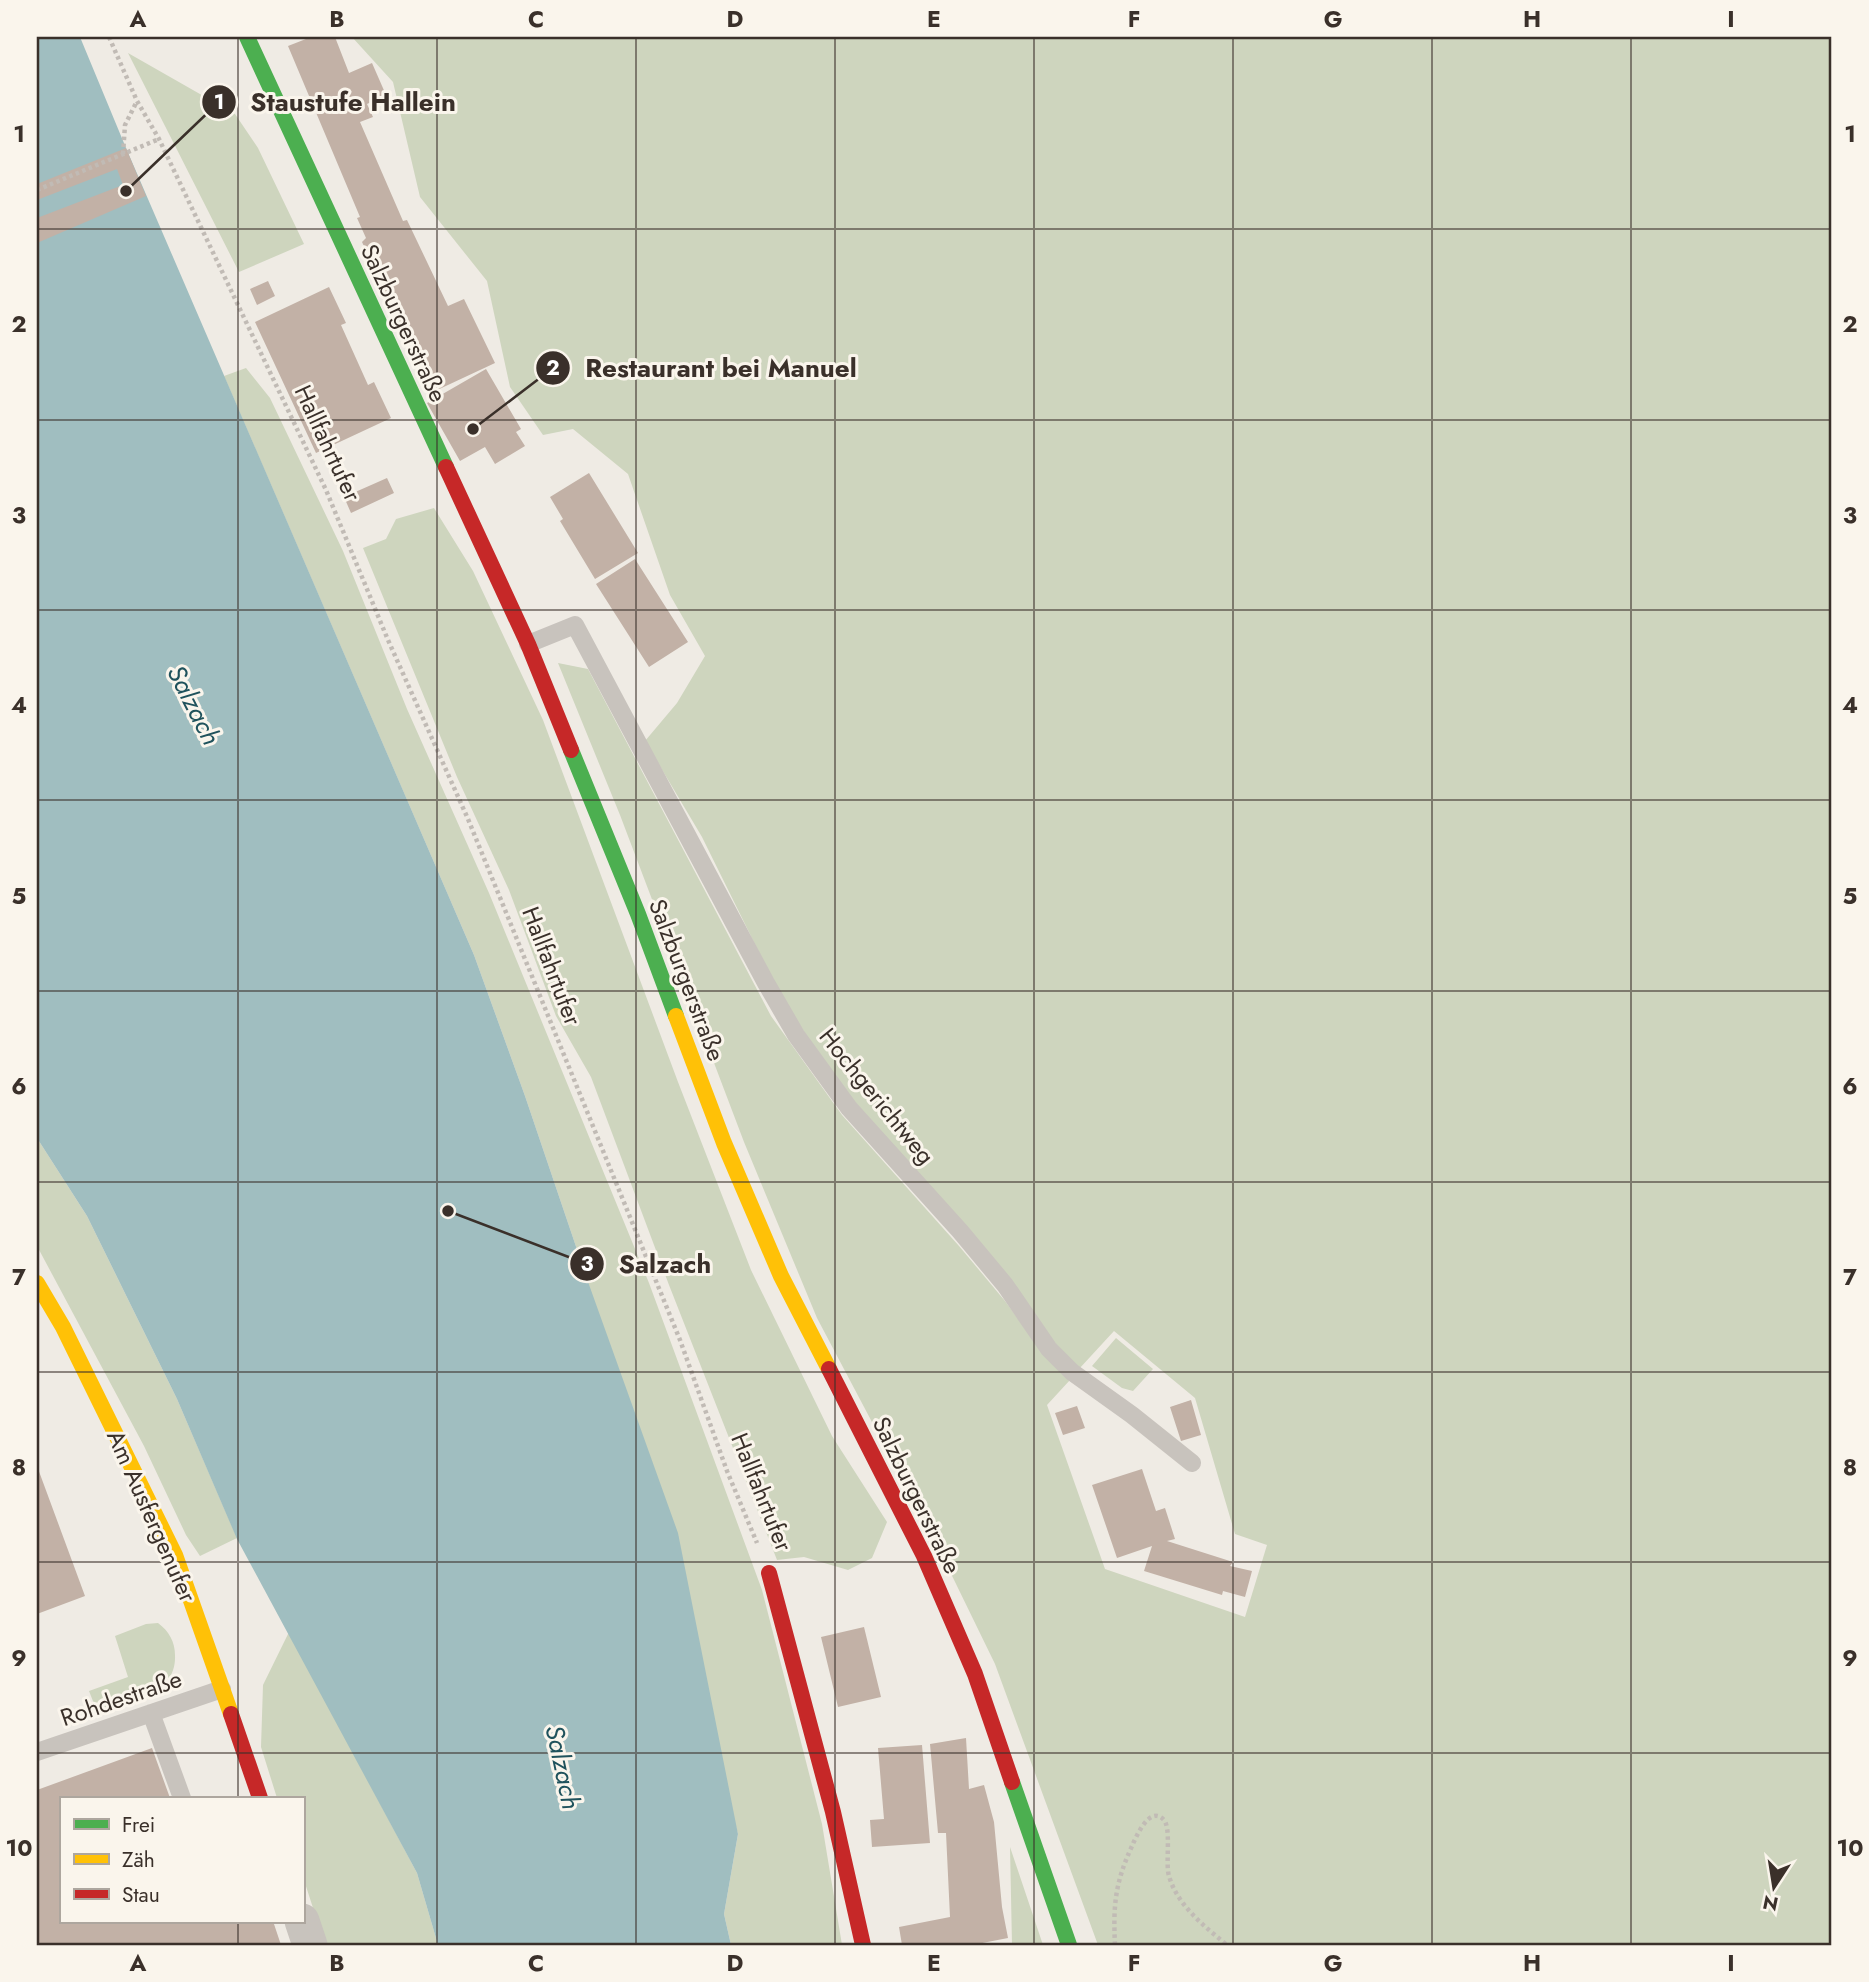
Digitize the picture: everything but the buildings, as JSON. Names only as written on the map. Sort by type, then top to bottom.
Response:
[{"type":"main road","name":"Salzburgerstraße","points":[[247,37],[528,643],[638,914],[724,1143],[770,1252],[924,1556],[975,1674],[1069,1945]]},
{"type":"main road","name":"Am Ausfergenufer","points":[[37,1283],[63,1327],[175,1555],[260,1797]]},
{"type":"main road","name":"Hallfahrtufer","points":[[769,1573],[833,1812],[863,1945]]},
{"type":"street","points":[[303,1923],[310,1945]]},
{"type":"lane","name":"Hochgerichtweg","points":[[528,643],[575,625],[766,983],[796,1035],[849,1108],[1005,1285],[1049,1349],[1072,1372],[1192,1463]]},
{"type":"lane","name":"Rohdestraße","points":[[37,1752],[222,1689]]},
{"type":"lane","points":[[151,1713],[182,1797]]},
{"type":"path","name":"Hallfahrtufer","points":[[109,37],[137,101],[159,139],[326,490],[473,832],[680,1340],[727,1471],[769,1573]]},
{"type":"path","points":[[123,154],[125,125],[137,101]]},
{"type":"path","points":[[37,190],[159,139]]},
{"type":"path","points":[[1115,1945],[1114,1902],[1122,1868],[1139,1830],[1149,1818],[1157,1816],[1167,1825],[1166,1860],[1169,1877],[1178,1895],[1200,1923],[1227,1945]]},
{"type":"green space","points":[[352,37],[1832,37],[1832,1945],[1098,1945],[995,1664],[938,1547],[817,1318],[744,1142],[620,815],[558,663],[588,669],[771,1016],[842,1115],[959,1246],[1005,1301],[1046,1357],[1070,1380],[1047,1405],[1105,1569],[1245,1617],[1267,1545],[1235,1534],[1195,1398],[1114,1331],[1079,1369],[1047,1334],[976,1238],[854,1101],[816,1050],[779,993],[702,837],[645,741],[677,703],[705,656],[670,595],[628,474],[573,429],[543,435],[510,387],[487,281],[420,197],[393,82]]},
{"type":"green space","points":[[128,53],[235,114],[258,148],[304,244],[239,272]]},
{"type":"green space","points":[[246,368],[270,398],[343,551],[407,709],[489,893],[649,1283],[762,1590],[822,1824],[842,1945],[731,1945],[724,1914],[738,1834],[587,1279],[474,955],[224,376]]},
{"type":"green space","points":[[434,508],[473,571],[543,720],[751,1270],[832,1436],[887,1522],[872,1558],[848,1570],[804,1557],[777,1560],[591,1077],[556,1016],[509,890],[457,777],[363,548],[386,539],[396,519]]},
{"type":"green space","points":[[37,1138],[87,1216],[177,1399],[237,1538],[200,1556],[186,1535],[144,1446],[37,1246]]},
{"type":"green space","points":[[1116,1338],[1153,1369],[1133,1391],[1122,1388],[1092,1366]]},
{"type":"green space","points":[[158,1623],[171,1637],[175,1650],[173,1669],[168,1680],[159,1689],[136,1702],[98,1714],[89,1691],[128,1677],[115,1636],[146,1624]]},
{"type":"green space","points":[[289,1632],[417,1873],[438,1945],[325,1945],[304,1880],[304,1797],[277,1797],[261,1747],[263,1685]]},
{"type":"green space","points":[[1010,1847],[1043,1945],[1012,1945]]},
{"type":"water","points":[[37,37],[80,37],[474,955],[678,1533],[738,1834],[724,1914],[731,1945],[438,1945],[417,1873],[237,1539],[177,1399],[87,1216],[37,1138]]},
{"type":"traffic: fast","points":[[247,37],[446,467]]},
{"type":"traffic: fast","points":[[571,750],[638,914],[676,1016]]},
{"type":"traffic: fast","points":[[1012,1782],[1069,1945]]},
{"type":"traffic: slow","points":[[676,1016],[724,1143],[781,1276],[829,1369]]},
{"type":"traffic: slow","points":[[37,1283],[63,1327],[175,1555],[231,1714]]},
{"type":"traffic: jam","points":[[446,467],[528,644],[571,750]]},
{"type":"traffic: jam","points":[[829,1369],[924,1556],[975,1674],[1012,1782]]},
{"type":"traffic: jam","points":[[769,1573],[833,1812],[863,1945]]},
{"type":"traffic: jam","points":[[231,1714],[260,1797]]},
{"type":"place","name":"Staustufe Hallein","points":[[126,191]]},
{"type":"place","name":"Restaurant bei Manuel","points":[[473,429]]},
{"type":"place","name":"Salzach","points":[[448,1211]]}]
